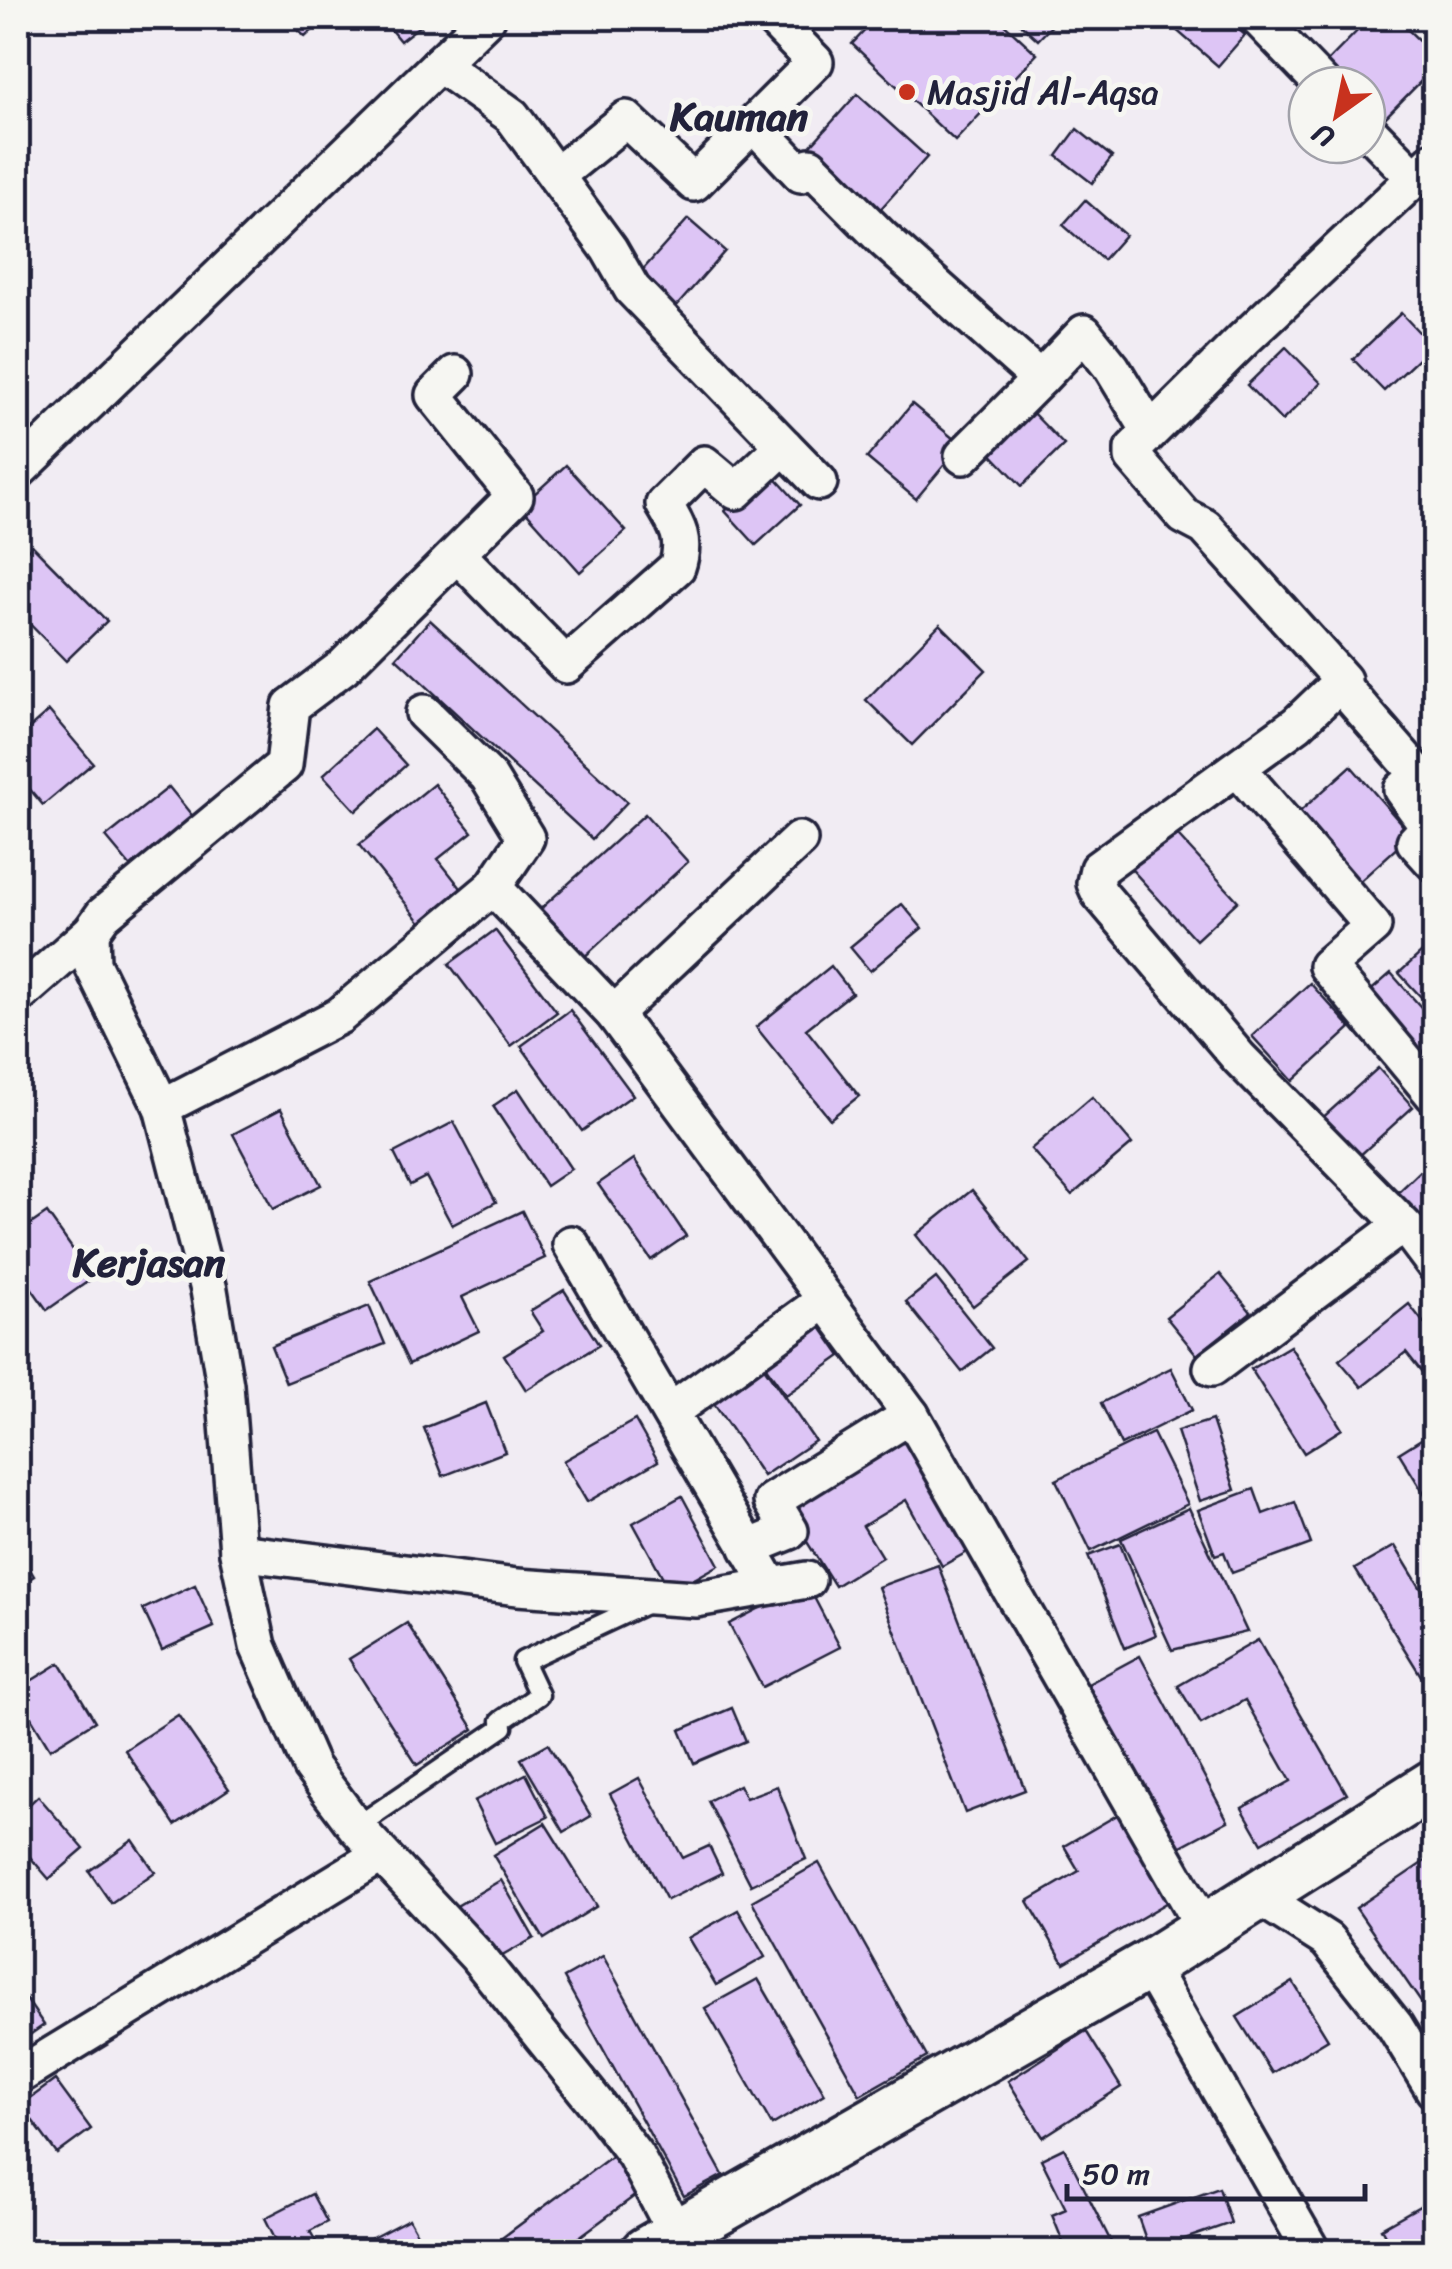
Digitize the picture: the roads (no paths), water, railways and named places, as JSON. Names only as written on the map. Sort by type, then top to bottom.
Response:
[{"type":"main road","points":[[681,2240],[1148,1965],[1434,1784]]},
{"type":"street","points":[[18,471],[487,18]]},
{"type":"street","points":[[557,176],[626,118],[694,184],[815,62],[772,18]]},
{"type":"street","points":[[1258,18],[1304,65]]},
{"type":"street","points":[[439,64],[512,116],[632,289],[820,482]]},
{"type":"street","points":[[754,124],[802,174],[810,166],[883,239],[1040,379]]},
{"type":"street","points":[[1387,143],[1425,169],[1132,449],[1133,457],[1184,516],[1205,527],[1343,678],[1297,724],[1098,869],[1095,883],[1100,894],[1239,1058],[1402,1224],[1434,1264]]},
{"type":"street","points":[[963,456],[1084,332],[1112,368],[1150,431]]},
{"type":"street","points":[[18,996],[91,932],[103,915],[284,765],[291,706],[343,667],[516,496],[434,395],[455,374]]},
{"type":"street","points":[[458,555],[566,665],[678,566],[684,547],[682,534],[664,504],[704,464],[736,492],[784,446]]},
{"type":"street","points":[[1340,684],[1419,775],[1402,790],[1429,827],[1415,842],[1434,863]]},
{"type":"street","points":[[162,1107],[340,1016],[493,887],[526,838],[488,776],[424,713]]},
{"type":"street","points":[[1238,769],[1373,926],[1328,966],[1434,1094]]},
{"type":"street","points":[[614,1014],[799,840]]},
{"type":"street","points":[[493,887],[614,1014],[911,1415],[1205,1929]]},
{"type":"street","points":[[91,932],[92,964],[162,1107],[209,1290],[225,1385],[238,1552],[258,1646],[312,1767],[356,1827],[477,1956],[594,2101],[635,2155],[681,2240]]},
{"type":"street","points":[[1212,1368],[1402,1224]]},
{"type":"street","points":[[571,1244],[771,1586]]},
{"type":"street","points":[[670,1412],[824,1300]]},
{"type":"street","points":[[748,1548],[790,1531],[772,1502],[911,1415]]},
{"type":"street","points":[[238,1552],[517,1587],[696,1599],[807,1580]]},
{"type":"street","points":[[18,2076],[380,1854]]},
{"type":"street","points":[[1258,1896],[1327,1940],[1395,2026],[1434,2090]]},
{"type":"street","points":[[1148,1965],[1312,2252]]},
{"type":"lane","points":[[356,1827],[504,1728],[501,1721],[539,1695],[523,1661],[660,1597]]},
{"type":"place","name":"Masjid Al-Aqsa","points":[[907,92]]},
{"type":"district","name":"Kauman","points":[[739,116]]},
{"type":"district","name":"Kerjasan","points":[[149,1262]]}]
